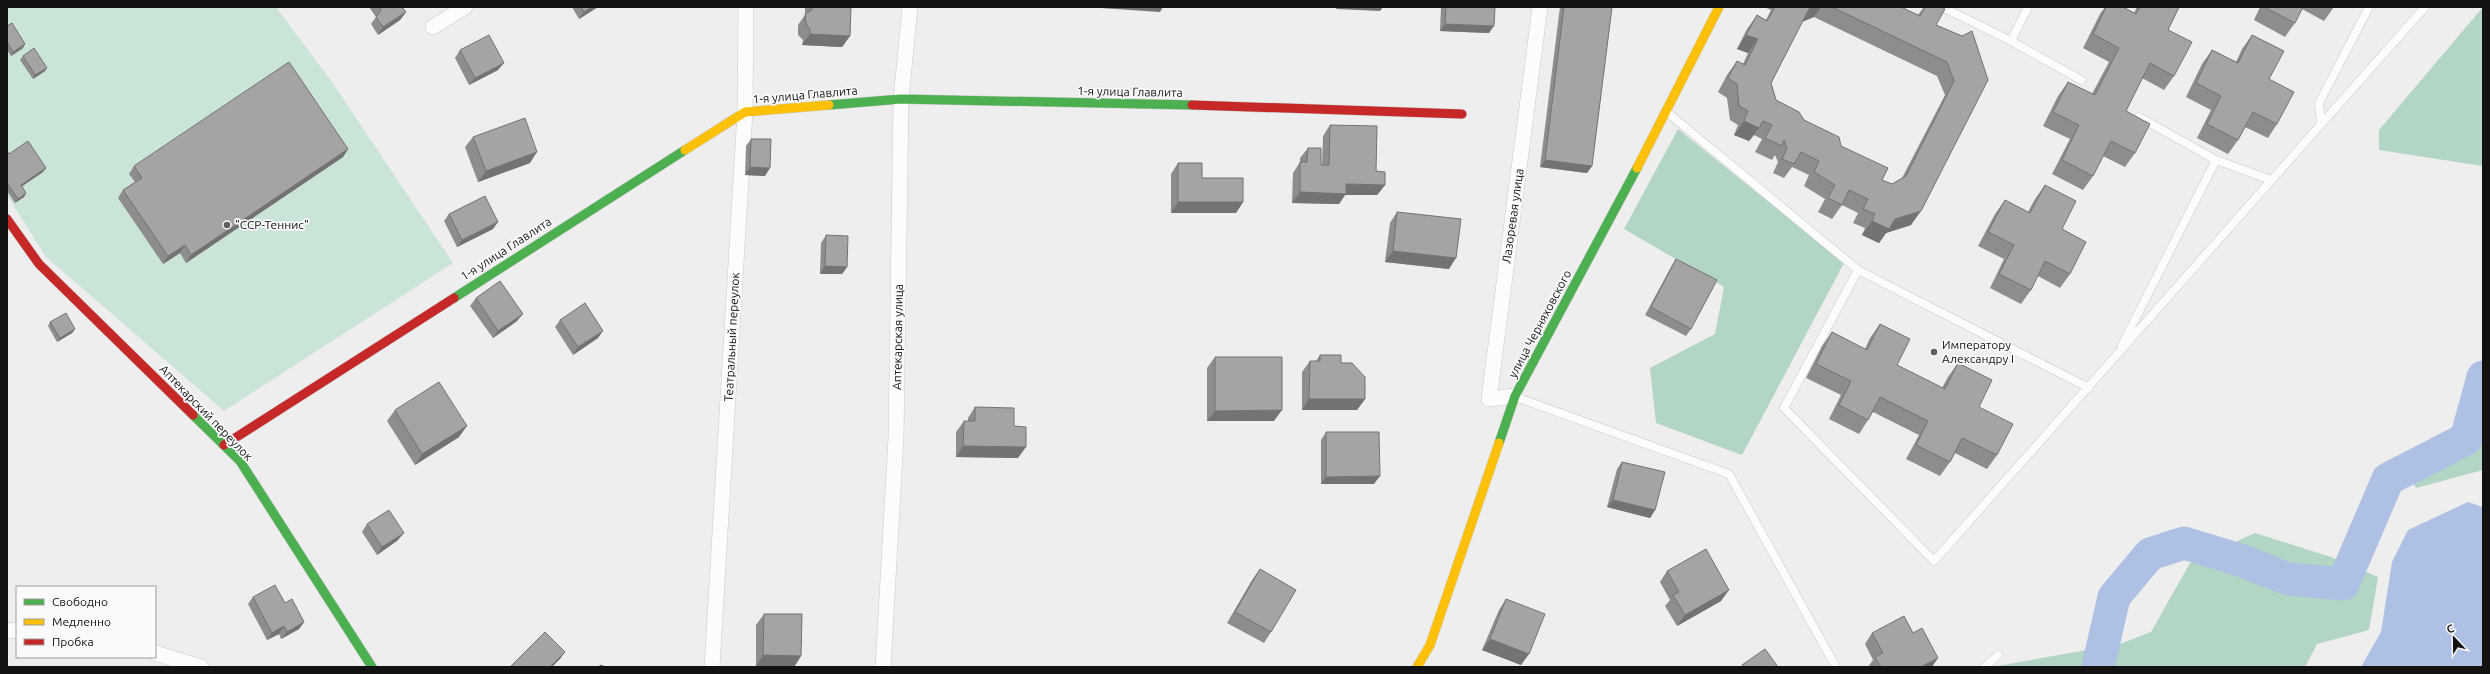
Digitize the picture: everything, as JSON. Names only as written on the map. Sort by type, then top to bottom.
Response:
[{"type":"street","points":[[433,27],[465,7]]},
{"type":"street","name":"Театральный переулок","points":[[712,667],[745,112],[746,7]]},
{"type":"street","name":"Аптекарская улица","points":[[883,667],[896,438],[901,99],[910,7]]},
{"type":"street","name":"Лазоревая улица","points":[[1515,396],[1489,399],[1540,7]]},
{"type":"street","name":"улица Черняховского","points":[[1417,667],[1430,645],[1515,396],[1667,112],[1719,7]]},
{"type":"street","name":"1-я улица Главлита","points":[[224,445],[745,112],[901,99],[1354,109],[1462,114]]},
{"type":"street","name":"Аптекарский переулок","points":[[7,219],[39,264],[240,461],[372,667]]},
{"type":"street","points":[[156,652],[201,667]]},
{"type":"lane","points":[[1942,7],[2011,41],[2082,80]]},
{"type":"lane","points":[[2011,41],[2028,7]]},
{"type":"lane","points":[[2320,124],[2319,103],[2369,7]]},
{"type":"lane","points":[[1858,270],[1784,408],[1934,561],[2089,388],[2423,8]]},
{"type":"lane","points":[[1667,112],[1858,270],[2089,388]]},
{"type":"lane","points":[[2139,117],[2216,160],[2271,180]]},
{"type":"lane","points":[[2116,357],[2216,160]]},
{"type":"lane","points":[[1515,396],[1729,474],[1836,667]]},
{"type":"lane","points":[[1985,667],[1998,655]]},
{"type":"green space","name":"\"ССР-Теннис\"","points":[[7,7],[276,7],[332,82],[453,263],[224,411],[45,256],[7,195]]},
{"type":"green space","points":[[2483,7],[2483,166],[2379,150],[2379,130]]},
{"type":"green space","points":[[1678,129],[1844,263],[1742,455],[1656,423],[1650,368],[1715,334],[1724,287],[1624,229]]},
{"type":"green space","points":[[2483,411],[2483,470],[2416,488],[2398,457]]},
{"type":"green space","points":[[2255,533],[2331,557],[2378,577],[2369,630],[2317,644],[2305,667],[1992,667],[2120,644],[2151,632],[2190,563]]},
{"type":"water","points":[[2468,502],[2483,507],[2483,667],[2361,667],[2381,632],[2392,562],[2408,530]]},
{"type":"building","points":[[379,7],[402,7],[406,12],[383,27],[376,17],[381,10]]},
{"type":"building","points":[[581,7],[592,7],[584,12]]},
{"type":"building","points":[[812,7],[851,7],[850,36],[810,34],[810,29],[806,24],[805,14],[812,10]]},
{"type":"building","points":[[1446,7],[1495,7],[1494,26],[1445,24]]},
{"type":"building","points":[[1564,7],[1612,7],[1592,166],[1545,160]]},
{"type":"building","points":[[1775,7],[1815,7],[1809,9],[1771,83],[1776,100],[1799,112],[1804,120],[1839,137],[1841,146],[1888,168],[1882,180],[1892,184],[1906,176],[1954,81],[1947,62],[1832,7],[1901,7],[1920,16],[1925,7],[1941,7],[1945,9],[1936,25],[1962,36],[1972,31],[1988,80],[1921,211],[1895,219],[1889,229],[1872,221],[1875,214],[1863,209],[1868,199],[1849,190],[1842,205],[1828,198],[1835,185],[1814,172],[1819,161],[1801,152],[1794,164],[1782,159],[1787,148],[1784,140],[1782,146],[1765,138],[1772,125],[1763,121],[1759,128],[1744,121],[1748,111],[1739,106],[1737,84],[1728,78],[1737,61],[1745,65],[1758,39],[1746,35],[1757,15],[1767,21]]},
{"type":"building","points":[[2106,7],[2123,7],[2136,14],[2140,7],[2179,7],[2168,30],[2192,42],[2174,76],[2150,63],[2126,111],[2150,124],[2135,153],[2111,141],[2093,176],[2062,160],[2079,125],[2053,112],[2068,82],[2095,95],[2119,48],[2093,34]]},
{"type":"building","points":[[2264,7],[2303,7],[2295,23]]},
{"type":"building","points":[[12,23],[25,44],[13,52],[7,42],[7,26]]},
{"type":"building","points":[[489,35],[504,63],[475,78],[460,50]]},
{"type":"building","points":[[2252,35],[2284,51],[2269,79],[2294,92],[2277,124],[2253,112],[2238,140],[2207,124],[2221,96],[2196,83],[2212,50],[2238,63]]},
{"type":"building","points":[[34,48],[47,68],[35,75],[23,56]]},
{"type":"building","points":[[289,62],[348,149],[191,255],[185,245],[168,256],[123,190],[142,178],[134,166]]},
{"type":"building","points":[[525,118],[537,152],[486,171],[473,137]]},
{"type":"building","points":[[1330,125],[1377,126],[1376,171],[1385,172],[1385,185],[1346,184],[1346,194],[1300,192],[1300,162],[1307,162],[1308,148],[1321,148],[1321,165],[1329,165]]},
{"type":"building","points":[[751,139],[771,139],[770,168],[750,167]]},
{"type":"building","points":[[28,141],[46,168],[21,185],[26,193],[18,199],[7,183],[7,151],[9,154]]},
{"type":"building","points":[[1178,163],[1202,163],[1202,178],[1243,178],[1243,202],[1178,202]]},
{"type":"building","points":[[2045,185],[2076,201],[2062,229],[2086,242],[2070,274],[2045,261],[2031,290],[1999,274],[2014,245],[1988,232],[2005,200],[2030,213]]},
{"type":"building","points":[[485,196],[498,222],[462,240],[449,214]]},
{"type":"building","points":[[1397,212],[1461,219],[1456,258],[1393,251]]},
{"type":"building","points":[[826,235],[848,236],[847,267],[825,266]]},
{"type":"building","points":[[1676,259],[1717,280],[1691,329],[1651,307]]},
{"type":"building","points":[[500,281],[523,314],[498,331],[476,298]]},
{"type":"building","points":[[585,303],[603,331],[578,347],[560,320]]},
{"type":"building","points":[[66,313],[75,329],[60,338],[50,322]]},
{"type":"building","points":[[1880,324],[1910,339],[1897,365],[1945,389],[1958,363],[1992,380],[1979,407],[2013,424],[1997,455],[1962,438],[1950,462],[1916,445],[1928,421],[1880,397],[1868,420],[1839,405],[1851,381],[1816,364],[1832,332],[1867,350]]},
{"type":"building","points":[[1320,355],[1341,355],[1341,363],[1352,363],[1365,377],[1365,399],[1309,399],[1310,361],[1320,361]]},
{"type":"building","points":[[1215,357],[1282,357],[1282,410],[1215,411]]},
{"type":"building","points":[[439,382],[467,426],[422,454],[395,410]]},
{"type":"building","points":[[975,407],[1014,408],[1014,426],[1026,427],[1026,447],[963,446],[964,421],[975,421]]},
{"type":"building","points":[[1326,432],[1379,432],[1380,476],[1326,477]]},
{"type":"building","points":[[1622,462],[1665,472],[1655,510],[1613,500]]},
{"type":"building","points":[[389,510],[404,533],[382,547],[367,524]]},
{"type":"building","points":[[1706,549],[1729,590],[1685,615],[1673,595],[1679,592],[1667,571]]},
{"type":"building","points":[[1260,569],[1296,590],[1271,632],[1235,612]]},
{"type":"building","points":[[275,585],[285,603],[292,599],[304,622],[287,632],[284,626],[272,633],[253,597]]},
{"type":"building","points":[[1506,599],[1545,614],[1529,654],[1490,639]]},
{"type":"building","points":[[764,614],[802,614],[801,656],[763,655]]},
{"type":"building","points":[[1904,616],[1913,633],[1922,628],[1938,658],[1921,667],[1881,667],[1875,657],[1883,653],[1872,633]]},
{"type":"building","points":[[545,632],[565,652],[550,667],[510,667]]},
{"type":"building","points":[[1765,649],[1778,667],[1743,667],[1742,665]]},
{"type":"waterway","points":[[2098,667],[2114,597],[2150,554],[2184,543],[2240,560],[2288,579],[2343,584],[2388,479],[2466,439],[2483,377]]},
{"type":"traffic: fast","points":[[829,105],[901,99],[1192,105]]},
{"type":"traffic: fast","points":[[454,298],[685,150]]},
{"type":"traffic: fast","points":[[1499,443],[1515,396],[1637,168]]},
{"type":"traffic: fast","points":[[193,415],[240,461],[372,667]]},
{"type":"traffic: slow","points":[[1637,168],[1719,7]]},
{"type":"traffic: slow","points":[[685,150],[745,112],[829,105]]},
{"type":"traffic: slow","points":[[1417,667],[1430,645],[1499,443]]},
{"type":"traffic: jam","points":[[1192,105],[1462,114]]},
{"type":"traffic: jam","points":[[7,219],[39,264],[193,415]]},
{"type":"traffic: jam","points":[[224,445],[454,298]]},
{"type":"place","name":"\"ССР-Теннис\"","points":[[227,225]]},
{"type":"place","name":"Императору Александру I","points":[[1934,352]]}]
